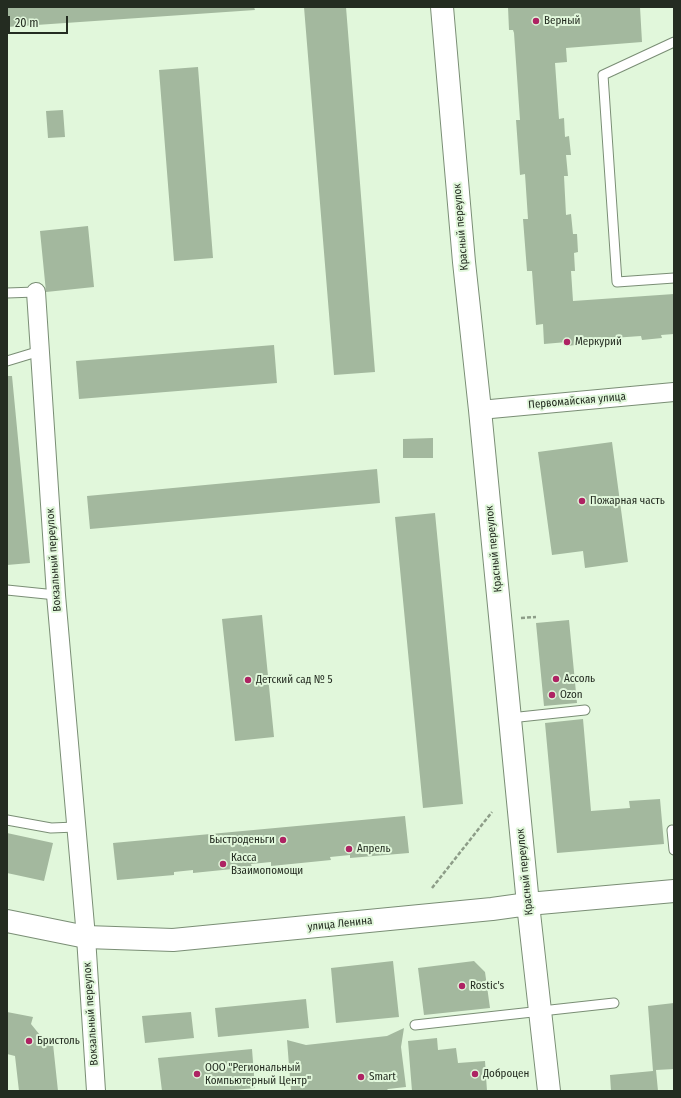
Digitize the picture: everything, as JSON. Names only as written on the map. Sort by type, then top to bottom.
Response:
[{"type":"main road","name":"Красный переулок","points":[[442,7],[464,262],[480,410],[528,904],[549,1091]]},
{"type":"main road","name":"улица Ленина","points":[[7,921],[86,938],[173,940],[492,909],[528,904],[674,891]]},
{"type":"street","name":"Вокзальный переулок","points":[[36,292],[56,595],[86,938],[96,1091]]},
{"type":"street","name":"Первомайская улица","points":[[480,410],[674,392]]},
{"type":"lane","points":[[674,42],[603,75],[617,282],[674,278]]},
{"type":"lane","points":[[7,293],[36,292]]},
{"type":"lane","points":[[7,361],[40,351]]},
{"type":"lane","points":[[7,590],[56,595]]},
{"type":"lane","points":[[510,718],[585,710]]},
{"type":"lane","points":[[7,820],[51,828],[76,827]]},
{"type":"lane","points":[[672,830],[674,850]]},
{"type":"lane","points":[[415,1025],[614,1003]]},
{"type":"path","points":[[521,618],[536,617]]},
{"type":"path","points":[[432,888],[492,812]]},
{"type":"building","points":[[7,7],[254,7],[255,10],[7,27]]},
{"type":"building","points":[[304,7],[346,7],[375,372],[334,375]]},
{"type":"building","points":[[508,7],[640,7],[642,42],[566,48],[567,62],[555,63],[559,119],[564,118],[565,137],[569,136],[571,155],[566,155],[568,176],[564,176],[566,215],[571,214],[573,234],[577,234],[578,252],[574,253],[575,271],[571,271],[573,301],[674,294],[674,334],[661,335],[662,338],[642,340],[641,336],[584,340],[584,344],[567,346],[567,342],[544,344],[543,324],[536,325],[532,271],[527,271],[523,219],[528,219],[525,174],[520,175],[516,120],[520,120],[514,33],[513,30],[509,30]]},
{"type":"building","points":[[198,67],[213,258],[174,261],[159,70]]},
{"type":"building","points":[[63,110],[65,137],[48,138],[46,111]]},
{"type":"building","points":[[88,226],[94,287],[46,292],[40,231]]},
{"type":"building","points":[[274,345],[277,383],[79,399],[76,361]]},
{"type":"building","points":[[7,376],[12,376],[30,563],[7,565]]},
{"type":"building","points":[[433,438],[433,458],[403,458],[403,439]]},
{"type":"building","name":"Пожарная часть","points":[[612,442],[628,562],[585,568],[583,551],[552,555],[538,452]]},
{"type":"building","points":[[377,469],[380,503],[90,529],[87,496]]},
{"type":"building","points":[[435,513],[463,804],[423,808],[395,517]]},
{"type":"building","points":[[262,615],[274,737],[235,741],[222,619]]},
{"type":"building","points":[[569,620],[577,703],[544,706],[536,623]]},
{"type":"building","points":[[583,719],[591,811],[630,808],[629,801],[660,799],[664,844],[557,853],[545,723]]},
{"type":"building","points":[[405,816],[409,853],[350,858],[350,855],[330,857],[331,860],[271,866],[271,862],[251,864],[252,867],[193,873],[193,870],[174,872],[174,875],[117,880],[113,843]]},
{"type":"building","points":[[7,833],[53,843],[44,881],[7,873]]},
{"type":"building","points":[[393,961],[399,1017],[336,1023],[331,968]]},
{"type":"building","points":[[474,961],[485,972],[490,1008],[424,1015],[418,968]]},
{"type":"building","points":[[306,999],[309,1028],[218,1037],[215,1008]]},
{"type":"building","points":[[674,1003],[674,1069],[656,1070],[658,1091],[611,1091],[610,1075],[653,1071],[648,1006]]},
{"type":"building","points":[[7,1012],[33,1017],[31,1024],[48,1045],[53,1044],[58,1091],[19,1091],[15,1056],[7,1054]]},
{"type":"building","points":[[191,1012],[194,1038],[145,1043],[142,1016]]},
{"type":"building","points":[[404,1028],[401,1047],[406,1087],[388,1089],[386,1091],[291,1091],[287,1040],[306,1045],[387,1036]]},
{"type":"building","points":[[437,1038],[438,1050],[456,1048],[458,1063],[485,1061],[487,1091],[412,1091],[408,1041]]},
{"type":"building","points":[[252,1049],[255,1088],[223,1091],[162,1091],[158,1058]]},
{"type":"place","name":"Верный","points":[[536,21]]},
{"type":"place","name":"Меркурий","points":[[567,342]]},
{"type":"place","name":"Пожарная часть","points":[[582,501]]},
{"type":"place","name":"Ассоль","points":[[556,679]]},
{"type":"place","name":"Детский сад № 5","points":[[248,680]]},
{"type":"place","name":"Ozon","points":[[552,695]]},
{"type":"place","name":"Быстроденьги","points":[[283,840]]},
{"type":"place","name":"Апрель","points":[[349,849]]},
{"type":"place","name":"Касса Взаимопомощи","points":[[223,864]]},
{"type":"place","name":"Rostic's","points":[[462,986]]},
{"type":"place","name":"Бристоль","points":[[29,1041]]},
{"type":"place","name":"ООО \"Региональный Компьютерный Центр\"","points":[[197,1074]]},
{"type":"place","name":"Доброцен","points":[[475,1074]]},
{"type":"place","name":"Smart","points":[[361,1077]]}]
